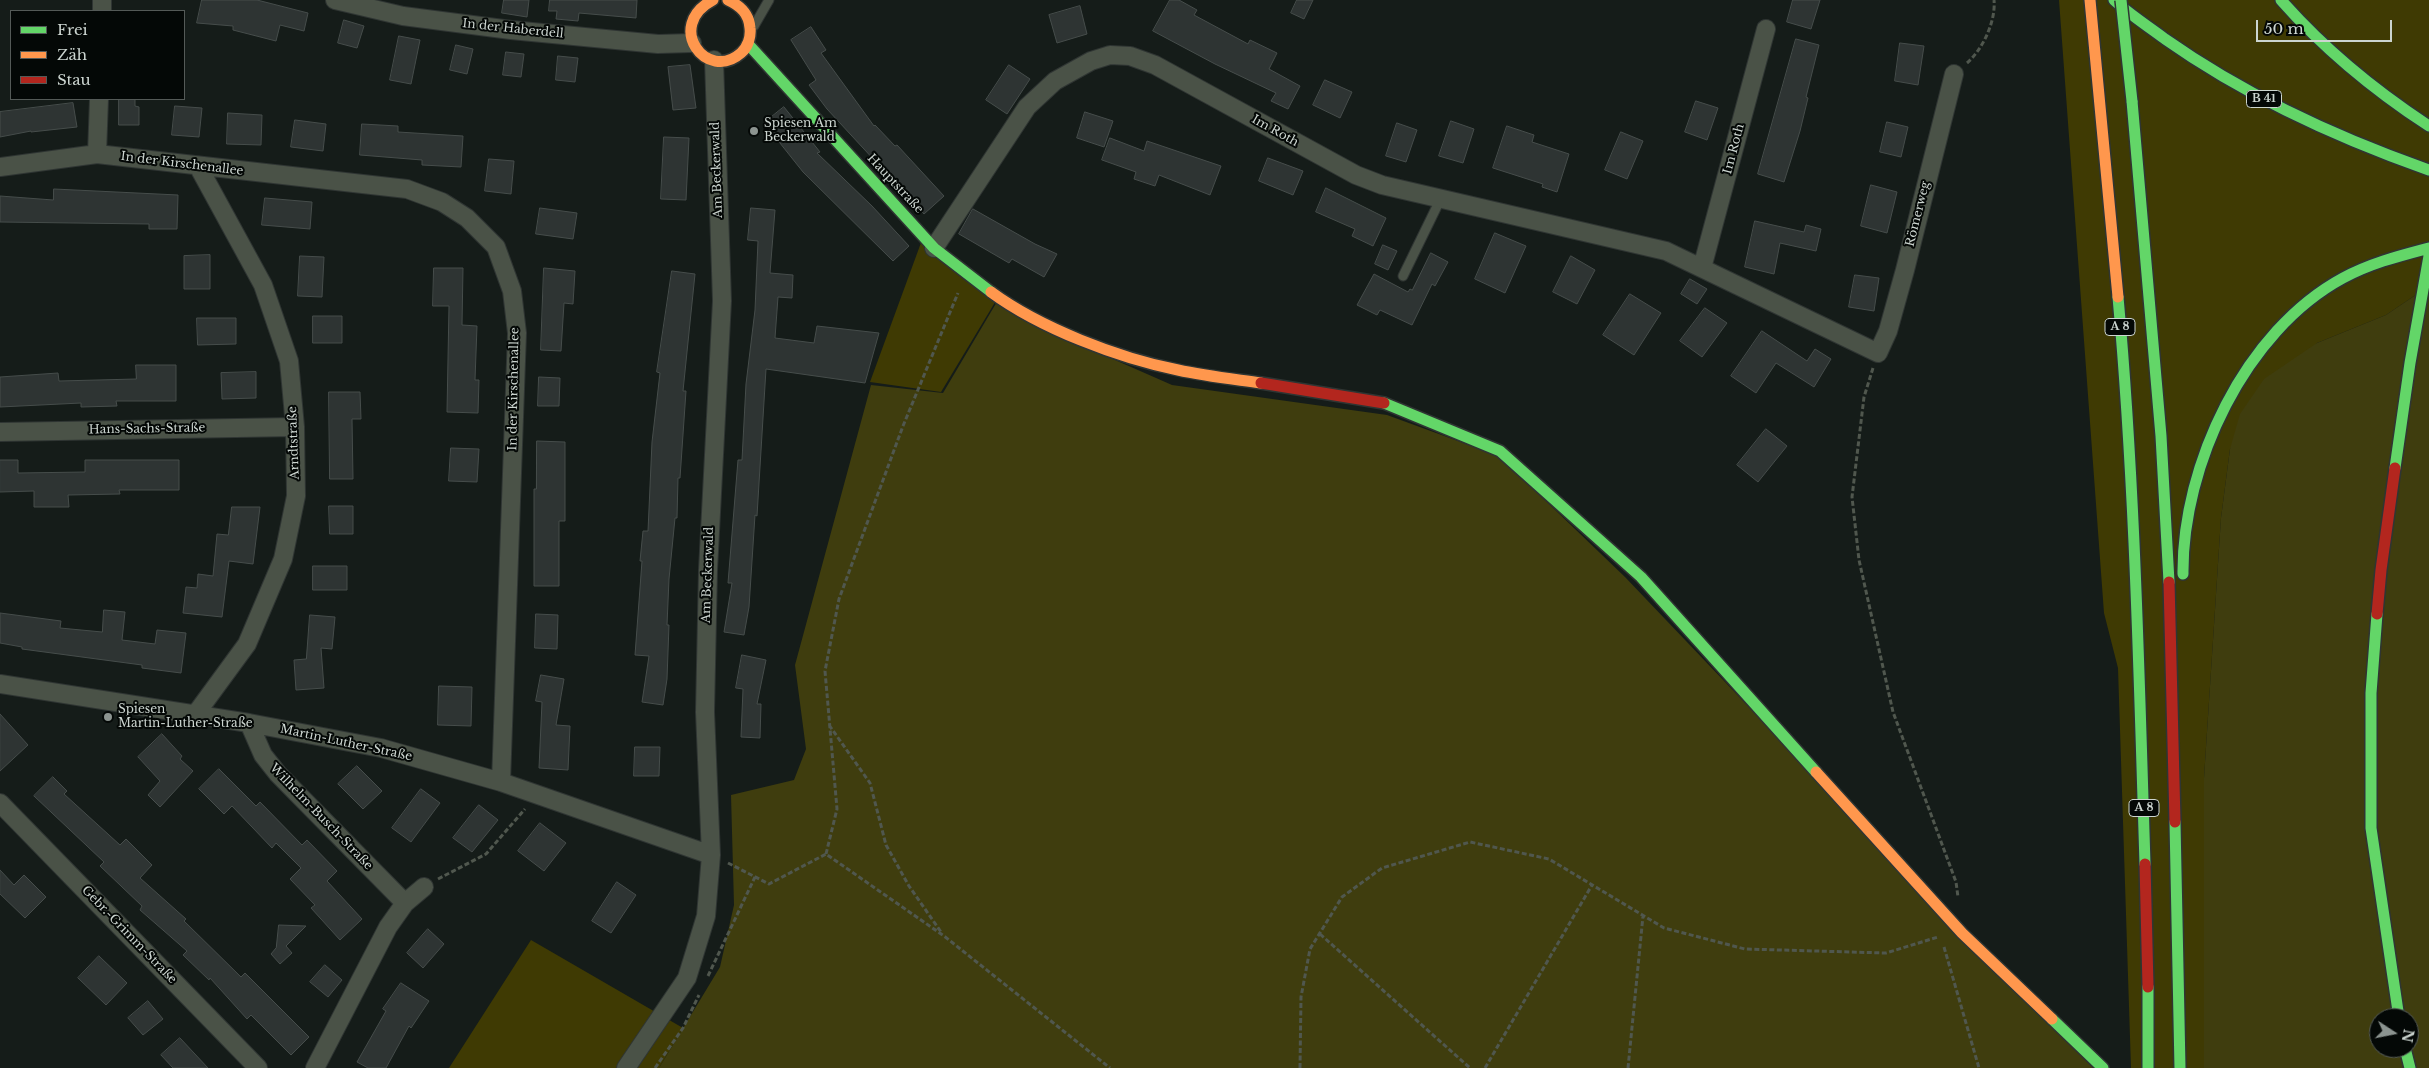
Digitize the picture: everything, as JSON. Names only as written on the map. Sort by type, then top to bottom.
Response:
[{"type":"main road","points":[[713,0],[699,7],[693,15],[690,24],[692,42],[697,50],[714,60],[734,58],[748,44],[752,31],[747,13],[741,6],[728,0]]},
{"type":"main road","name":"A 8","points":[[2090,0],[2125,378],[2136,570],[2148,949],[2148,1068]]},
{"type":"main road","name":"B 41","points":[[2114,0],[2203,66],[2260,98],[2322,128],[2429,170]]},
{"type":"main road","name":"A 8","points":[[2121,0],[2132,101],[2161,436],[2172,644],[2180,1068]]},
{"type":"main road","points":[[2281,0],[2301,24],[2350,70],[2396,105],[2429,126]]},
{"type":"main road","name":"Hauptstraße","points":[[748,44],[934,248],[1000,298],[1040,322],[1115,352],[1177,370],[1387,403],[1500,452],[1641,578],[1962,933],[2103,1068]]},
{"type":"main road","points":[[2183,585],[2182,556],[2198,472],[2218,420],[2250,362],[2287,320],[2329,286],[2364,267],[2408,252],[2429,248]]},
{"type":"main road","points":[[2397,1008],[2371,828],[2370,693],[2382,570],[2410,363],[2423,299],[2429,256]]},
{"type":"main road","points":[[2172,644],[2181,612]]},
{"type":"street","name":"In der Haberdell","points":[[335,0],[403,16],[511,30],[658,44],[692,42]]},
{"type":"street","name":"Im Roth","points":[[1702,268],[1766,29]]},
{"type":"street","name":"Im Roth","points":[[934,248],[1027,107],[1055,81],[1091,60],[1110,55],[1130,56],[1156,65],[1356,175],[1382,185],[1643,244],[1666,251],[1878,353]]},
{"type":"street","name":"Am Beckerwald","points":[[626,1068],[687,978],[706,916],[711,855],[705,703],[708,570],[722,301],[714,60]]},
{"type":"street","name":"Römerweg","points":[[1878,353],[1888,331],[1954,74]]},
{"type":"street","points":[[97,154],[98,100]]},
{"type":"street","name":"In der Kirschenallee","points":[[0,167],[97,154],[407,189],[442,202],[467,218],[496,247],[512,291],[516,333],[501,782]]},
{"type":"street","name":"Arndtstraße","points":[[194,715],[247,644],[284,560],[296,496],[295,427],[289,361],[263,285],[198,166]]},
{"type":"street","name":"Hans-Sachs-Straße","points":[[0,432],[295,427]]},
{"type":"street","name":"Martin-Luther-Straße","points":[[0,684],[249,723],[381,748],[501,782],[711,855]]},
{"type":"street","name":"Wilhelm-Busch-Straße","points":[[249,723],[263,755],[278,774],[405,903]]},
{"type":"street","name":"Gebr.-Grimm-Straße","points":[[0,803],[258,1068]]},
{"type":"street","points":[[315,1068],[388,927],[405,903],[424,887]]},
{"type":"lane","points":[[752,31],[765,3]]},
{"type":"lane","points":[[1403,276],[1442,198]]},
{"type":"path","points":[[1954,74],[1976,55],[1995,13],[1994,0]]},
{"type":"path","points":[[711,855],[769,884],[826,854],[837,809],[828,724],[825,671],[839,599],[903,426],[966,272]]},
{"type":"path","points":[[1878,353],[1864,398],[1852,497],[1859,560],[1893,712],[1956,882],[1958,899]]},
{"type":"path","points":[[828,724],[870,783],[886,845],[909,886],[944,936]]},
{"type":"path","points":[[424,887],[486,854],[536,795]]},
{"type":"path","points":[[1300,1068],[1301,997],[1310,949],[1342,897],[1382,868],[1470,842],[1549,859],[1664,928],[1745,950],[1886,953],[1931,939],[1962,933]]},
{"type":"path","points":[[826,854],[944,936],[1110,1068]]},
{"type":"path","points":[[1485,1068],[1592,885]]},
{"type":"path","points":[[1628,1068],[1643,916]]},
{"type":"path","points":[[1320,934],[1470,1068]]},
{"type":"path","points":[[1944,946],[1979,1068]]},
{"type":"shaded area","points":[[2059,0],[2429,0],[2429,286],[2386,315],[2317,343],[2230,449],[2221,518],[2204,778],[2204,1068],[2131,1068],[2118,668],[2104,613]]},
{"type":"shaded area","points":[[922,240],[997,299],[941,392],[870,382]]},
{"type":"shaded area","points":[[2429,286],[2429,1068],[2204,1068],[2204,778],[2221,518],[2230,449],[2240,414],[2264,379],[2317,343],[2386,315]]},
{"type":"shaded area","points":[[998,300],[1040,327],[1172,385],[1387,415],[1499,456],[1625,577],[2093,1068],[659,1068],[720,967],[734,905],[731,795],[794,780],[806,749],[795,665],[871,385],[943,393]]},
{"type":"shaded area","points":[[531,940],[683,1028],[659,1068],[449,1068]]},
{"type":"building","points":[[202,0],[257,0],[308,13],[304,31],[280,25],[276,41],[233,30],[233,26],[197,23]]},
{"type":"building","points":[[504,0],[529,0],[527,17],[502,13]]},
{"type":"building","points":[[550,0],[637,0],[636,18],[579,13],[578,21],[556,19],[557,11],[549,11]]},
{"type":"building","points":[[1170,0],[1179,0],[1197,10],[1194,15],[1248,44],[1250,40],[1277,53],[1269,69],[1300,86],[1288,109],[1271,101],[1276,93],[1215,64],[1153,31]]},
{"type":"building","points":[[1297,0],[1313,0],[1304,19],[1291,13]]},
{"type":"building","points":[[1793,0],[1820,0],[1811,29],[1787,22]]},
{"type":"building","points":[[1080,6],[1087,34],[1057,43],[1049,15]]},
{"type":"building","points":[[344,20],[364,26],[357,48],[338,43]]},
{"type":"building","points":[[811,27],[826,50],[821,53],[874,126],[895,146],[897,145],[944,196],[924,214],[827,109],[809,85],[816,80],[791,40]]},
{"type":"building","points":[[399,36],[420,40],[411,84],[390,80]]},
{"type":"building","points":[[1796,39],[1819,45],[1800,131],[1784,182],[1758,174]]},
{"type":"building","points":[[1900,43],[1924,46],[1918,85],[1895,81]]},
{"type":"building","points":[[456,45],[473,49],[467,74],[450,70]]},
{"type":"building","points":[[506,52],[524,54],[521,77],[503,75]]},
{"type":"building","points":[[558,56],[578,58],[575,82],[556,80]]},
{"type":"building","points":[[690,65],[696,108],[673,110],[668,67]]},
{"type":"building","points":[[1009,65],[1030,79],[1007,114],[986,100]]},
{"type":"building","points":[[1325,80],[1352,92],[1340,118],[1313,105]]},
{"type":"building","points":[[119,100],[135,100],[135,106],[139,107],[139,125],[119,125]]},
{"type":"building","points":[[1696,101],[1718,108],[1707,140],[1685,132]]},
{"type":"building","points":[[73,103],[77,127],[31,131],[0,137],[0,112]]},
{"type":"building","points":[[175,106],[202,108],[199,137],[172,135]]},
{"type":"building","points":[[784,107],[820,152],[817,153],[872,206],[909,246],[893,261],[803,172],[764,123]]},
{"type":"building","points":[[1085,112],[1113,121],[1104,147],[1077,138]]},
{"type":"building","points":[[228,113],[262,115],[261,145],[227,144]]},
{"type":"building","points":[[295,120],[326,124],[323,151],[291,147]]},
{"type":"building","points":[[1451,121],[1474,129],[1463,163],[1439,156]]},
{"type":"building","points":[[1887,122],[1908,127],[1901,157],[1880,152]]},
{"type":"building","points":[[1397,123],[1417,130],[1406,162],[1386,156]]},
{"type":"building","points":[[362,124],[398,126],[398,132],[463,136],[461,167],[422,165],[422,160],[360,155]]},
{"type":"building","points":[[1507,126],[1534,135],[1532,142],[1569,154],[1557,192],[1542,187],[1543,184],[1493,168]]},
{"type":"building","points":[[1621,132],[1643,141],[1627,179],[1605,170]]},
{"type":"building","points":[[664,137],[689,138],[686,200],[661,199]]},
{"type":"building","points":[[1110,138],[1144,151],[1147,141],[1221,166],[1210,195],[1159,175],[1155,186],[1134,179],[1136,172],[1102,160]]},
{"type":"building","points":[[1268,158],[1303,171],[1293,195],[1259,181]]},
{"type":"building","points":[[489,159],[514,161],[511,194],[485,191]]},
{"type":"building","points":[[1871,185],[1897,192],[1887,233],[1861,226]]},
{"type":"building","points":[[1326,188],[1386,218],[1373,246],[1352,236],[1355,229],[1316,212]]},
{"type":"building","points":[[54,189],[178,195],[177,229],[149,229],[149,224],[0,222],[0,196],[53,200]]},
{"type":"building","points":[[265,198],[312,202],[310,229],[262,225]]},
{"type":"building","points":[[540,208],[577,213],[573,239],[536,234]]},
{"type":"building","points":[[751,208],[775,210],[770,273],[793,275],[792,298],[778,297],[775,338],[814,343],[817,326],[879,333],[865,383],[766,369],[757,516],[755,515],[749,607],[744,635],[724,632],[732,583],[728,583],[738,460],[742,460],[746,384],[755,310],[758,241],[748,240]]},
{"type":"building","points":[[973,209],[1035,244],[1057,254],[1044,277],[1012,259],[1009,263],[959,234]]},
{"type":"building","points":[[1755,221],[1804,232],[1806,225],[1821,229],[1816,251],[1780,243],[1774,274],[1745,267]]},
{"type":"building","points":[[1495,233],[1526,246],[1505,293],[1475,279]]},
{"type":"building","points":[[1383,245],[1397,251],[1388,270],[1375,264]]},
{"type":"building","points":[[1431,253],[1448,262],[1435,286],[1432,284],[1412,325],[1380,310],[1377,315],[1357,305],[1374,274],[1408,292],[1410,289],[1412,290]]},
{"type":"building","points":[[210,255],[210,289],[184,289],[184,256]]},
{"type":"building","points":[[300,256],[324,257],[322,297],[298,296]]},
{"type":"building","points":[[1571,256],[1595,270],[1577,304],[1553,292]]},
{"type":"building","points":[[434,268],[463,268],[462,325],[477,326],[475,380],[479,380],[478,413],[447,412],[449,306],[433,306]]},
{"type":"building","points":[[544,268],[575,271],[573,304],[564,303],[561,351],[541,350]]},
{"type":"building","points":[[672,271],[695,274],[683,391],[686,391],[680,478],[678,478],[677,518],[675,518],[669,579],[667,679],[663,705],[642,702],[649,656],[635,655],[643,531],[648,531],[652,442],[660,373],[657,372]]},
{"type":"building","points":[[1855,275],[1879,278],[1874,311],[1849,307]]},
{"type":"building","points":[[1690,279],[1707,289],[1697,304],[1681,294]]},
{"type":"building","points":[[1630,294],[1661,313],[1634,355],[1603,335]]},
{"type":"building","points":[[1705,308],[1727,323],[1702,357],[1680,341]]},
{"type":"building","points":[[313,316],[342,316],[342,343],[313,343]]},
{"type":"building","points":[[197,318],[236,318],[236,344],[198,345]]},
{"type":"building","points":[[1762,331],[1807,361],[1815,349],[1831,359],[1814,387],[1776,363],[1756,393],[1731,376]]},
{"type":"building","points":[[136,365],[176,365],[176,401],[116,401],[117,406],[81,407],[81,403],[0,407],[0,377],[58,373],[59,381],[136,379]]},
{"type":"building","points":[[256,372],[256,398],[222,399],[221,373]]},
{"type":"building","points":[[539,377],[560,378],[559,406],[538,406]]},
{"type":"building","points":[[329,392],[360,392],[361,419],[352,419],[353,479],[330,479]]},
{"type":"building","points":[[1766,429],[1787,446],[1758,482],[1737,465]]},
{"type":"building","points":[[537,441],[565,442],[565,521],[559,521],[559,586],[534,586],[534,489],[536,489]]},
{"type":"building","points":[[451,448],[479,449],[477,482],[449,481]]},
{"type":"building","points":[[0,460],[18,460],[18,473],[85,472],[85,460],[179,460],[179,490],[119,490],[120,494],[68,495],[69,507],[34,507],[34,491],[0,492]]},
{"type":"building","points":[[329,506],[353,506],[353,534],[330,534]]},
{"type":"building","points":[[232,507],[260,507],[253,564],[229,561],[222,617],[183,613],[186,587],[197,588],[198,574],[213,576],[217,534],[228,535]]},
{"type":"building","points":[[313,566],[347,566],[347,590],[313,590]]},
{"type":"building","points":[[104,610],[125,612],[122,640],[155,644],[157,630],[186,633],[181,673],[142,668],[142,665],[22,649],[22,647],[0,643],[0,613],[61,621],[60,628],[102,632]]},
{"type":"building","points":[[536,614],[558,615],[557,649],[535,648]]},
{"type":"building","points":[[310,615],[335,617],[332,649],[321,648],[324,688],[296,690],[294,660],[306,659]]},
{"type":"building","points":[[742,655],[766,660],[757,704],[761,704],[760,738],[741,737],[743,689],[736,688]]},
{"type":"building","points":[[541,675],[564,679],[556,725],[570,726],[568,770],[539,768],[542,702],[536,701]]},
{"type":"building","points":[[439,686],[472,687],[471,726],[438,725]]},
{"type":"building","points":[[0,714],[28,745],[0,771]]},
{"type":"building","points":[[162,734],[182,756],[180,759],[193,771],[160,807],[148,795],[160,781],[138,757]]},
{"type":"building","points":[[635,747],[660,747],[659,776],[634,776]]},
{"type":"building","points":[[357,766],[382,791],[363,809],[338,784]]},
{"type":"building","points":[[219,769],[256,806],[260,802],[302,845],[307,840],[337,871],[327,881],[362,919],[340,940],[311,908],[315,905],[290,879],[301,868],[276,843],[272,848],[232,806],[224,814],[199,789]]},
{"type":"building","points":[[53,777],[67,791],[64,794],[120,845],[126,839],[152,865],[140,878],[186,919],[184,921],[241,977],[245,973],[309,1037],[291,1055],[251,1015],[247,1019],[210,978],[209,980],[183,955],[187,951],[140,910],[142,906],[100,866],[104,862],[34,796]]},
{"type":"building","points":[[421,789],[440,803],[411,842],[392,828]]},
{"type":"building","points":[[479,805],[498,820],[472,852],[453,838]]},
{"type":"building","points":[[540,823],[566,843],[544,871],[518,851]]},
{"type":"building","points":[[0,870],[14,885],[24,875],[46,897],[25,918],[0,894]]},
{"type":"building","points":[[617,882],[636,895],[611,933],[592,921]]},
{"type":"building","points":[[279,925],[306,926],[286,946],[292,953],[280,964],[271,954],[276,948]]},
{"type":"building","points":[[428,929],[444,944],[423,968],[407,953]]},
{"type":"building","points":[[99,956],[127,983],[106,1005],[78,978]]},
{"type":"building","points":[[325,965],[342,980],[328,997],[310,982]]},
{"type":"building","points":[[401,983],[429,1001],[411,1028],[409,1026],[386,1068],[368,1068],[357,1062],[386,1011],[383,1009]]},
{"type":"building","points":[[148,1001],[163,1019],[143,1035],[128,1018]]},
{"type":"building","points":[[180,1038],[208,1068],[173,1068],[161,1055]]},
{"type":"traffic: fast","points":[[2114,0],[2126,11],[2196,60],[2259,97],[2359,144],[2429,170]]},
{"type":"traffic: fast","points":[[2121,0],[2132,101]]},
{"type":"traffic: fast","points":[[2281,0],[2315,36],[2351,68],[2429,126]]},
{"type":"traffic: fast","points":[[748,44],[934,248],[991,292]]},
{"type":"traffic: fast","points":[[2132,101],[2161,436],[2169,582]]},
{"type":"traffic: fast","points":[[2183,574],[2186,532],[2194,489],[2207,446],[2226,405],[2249,366],[2277,331],[2308,301],[2343,278],[2375,264],[2429,248]]},
{"type":"traffic: fast","points":[[2395,468],[2410,363],[2429,256]]},
{"type":"traffic: fast","points":[[2118,297],[2129,439],[2145,864]]},
{"type":"traffic: fast","points":[[1384,403],[1500,451],[1641,577],[1816,772]]},
{"type":"traffic: fast","points":[[2377,614],[2371,693],[2371,828],[2398,1008]]},
{"type":"traffic: fast","points":[[2175,822],[2180,1068]]},
{"type":"traffic: fast","points":[[2148,987],[2148,1068]]},
{"type":"traffic: fast","points":[[2052,1019],[2103,1068]]},
{"type":"traffic: fast","points":[[2408,1058],[2410,1068]]},
{"type":"traffic: slow","points":[[713,0],[699,11],[692,23],[691,36],[696,48],[704,56],[715,61],[728,60],[741,53],[746,48],[749,38],[749,23],[746,15],[737,5],[728,0]]},
{"type":"traffic: slow","points":[[2090,0],[2118,297]]},
{"type":"traffic: slow","points":[[991,292],[1032,318],[1105,350],[1178,370],[1261,383]]},
{"type":"traffic: slow","points":[[1816,772],[1962,933],[2052,1019]]},
{"type":"traffic: jam","points":[[1261,383],[1384,403]]},
{"type":"traffic: jam","points":[[2377,614],[2395,468]]},
{"type":"traffic: jam","points":[[2169,582],[2175,822]]},
{"type":"traffic: jam","points":[[2145,864],[2148,987]]},
{"type":"place","name":"Spiesen Am Beckerwald","points":[[754,131]]},
{"type":"place","name":"Spiesen Martin-Luther-Straße","points":[[108,717]]}]
